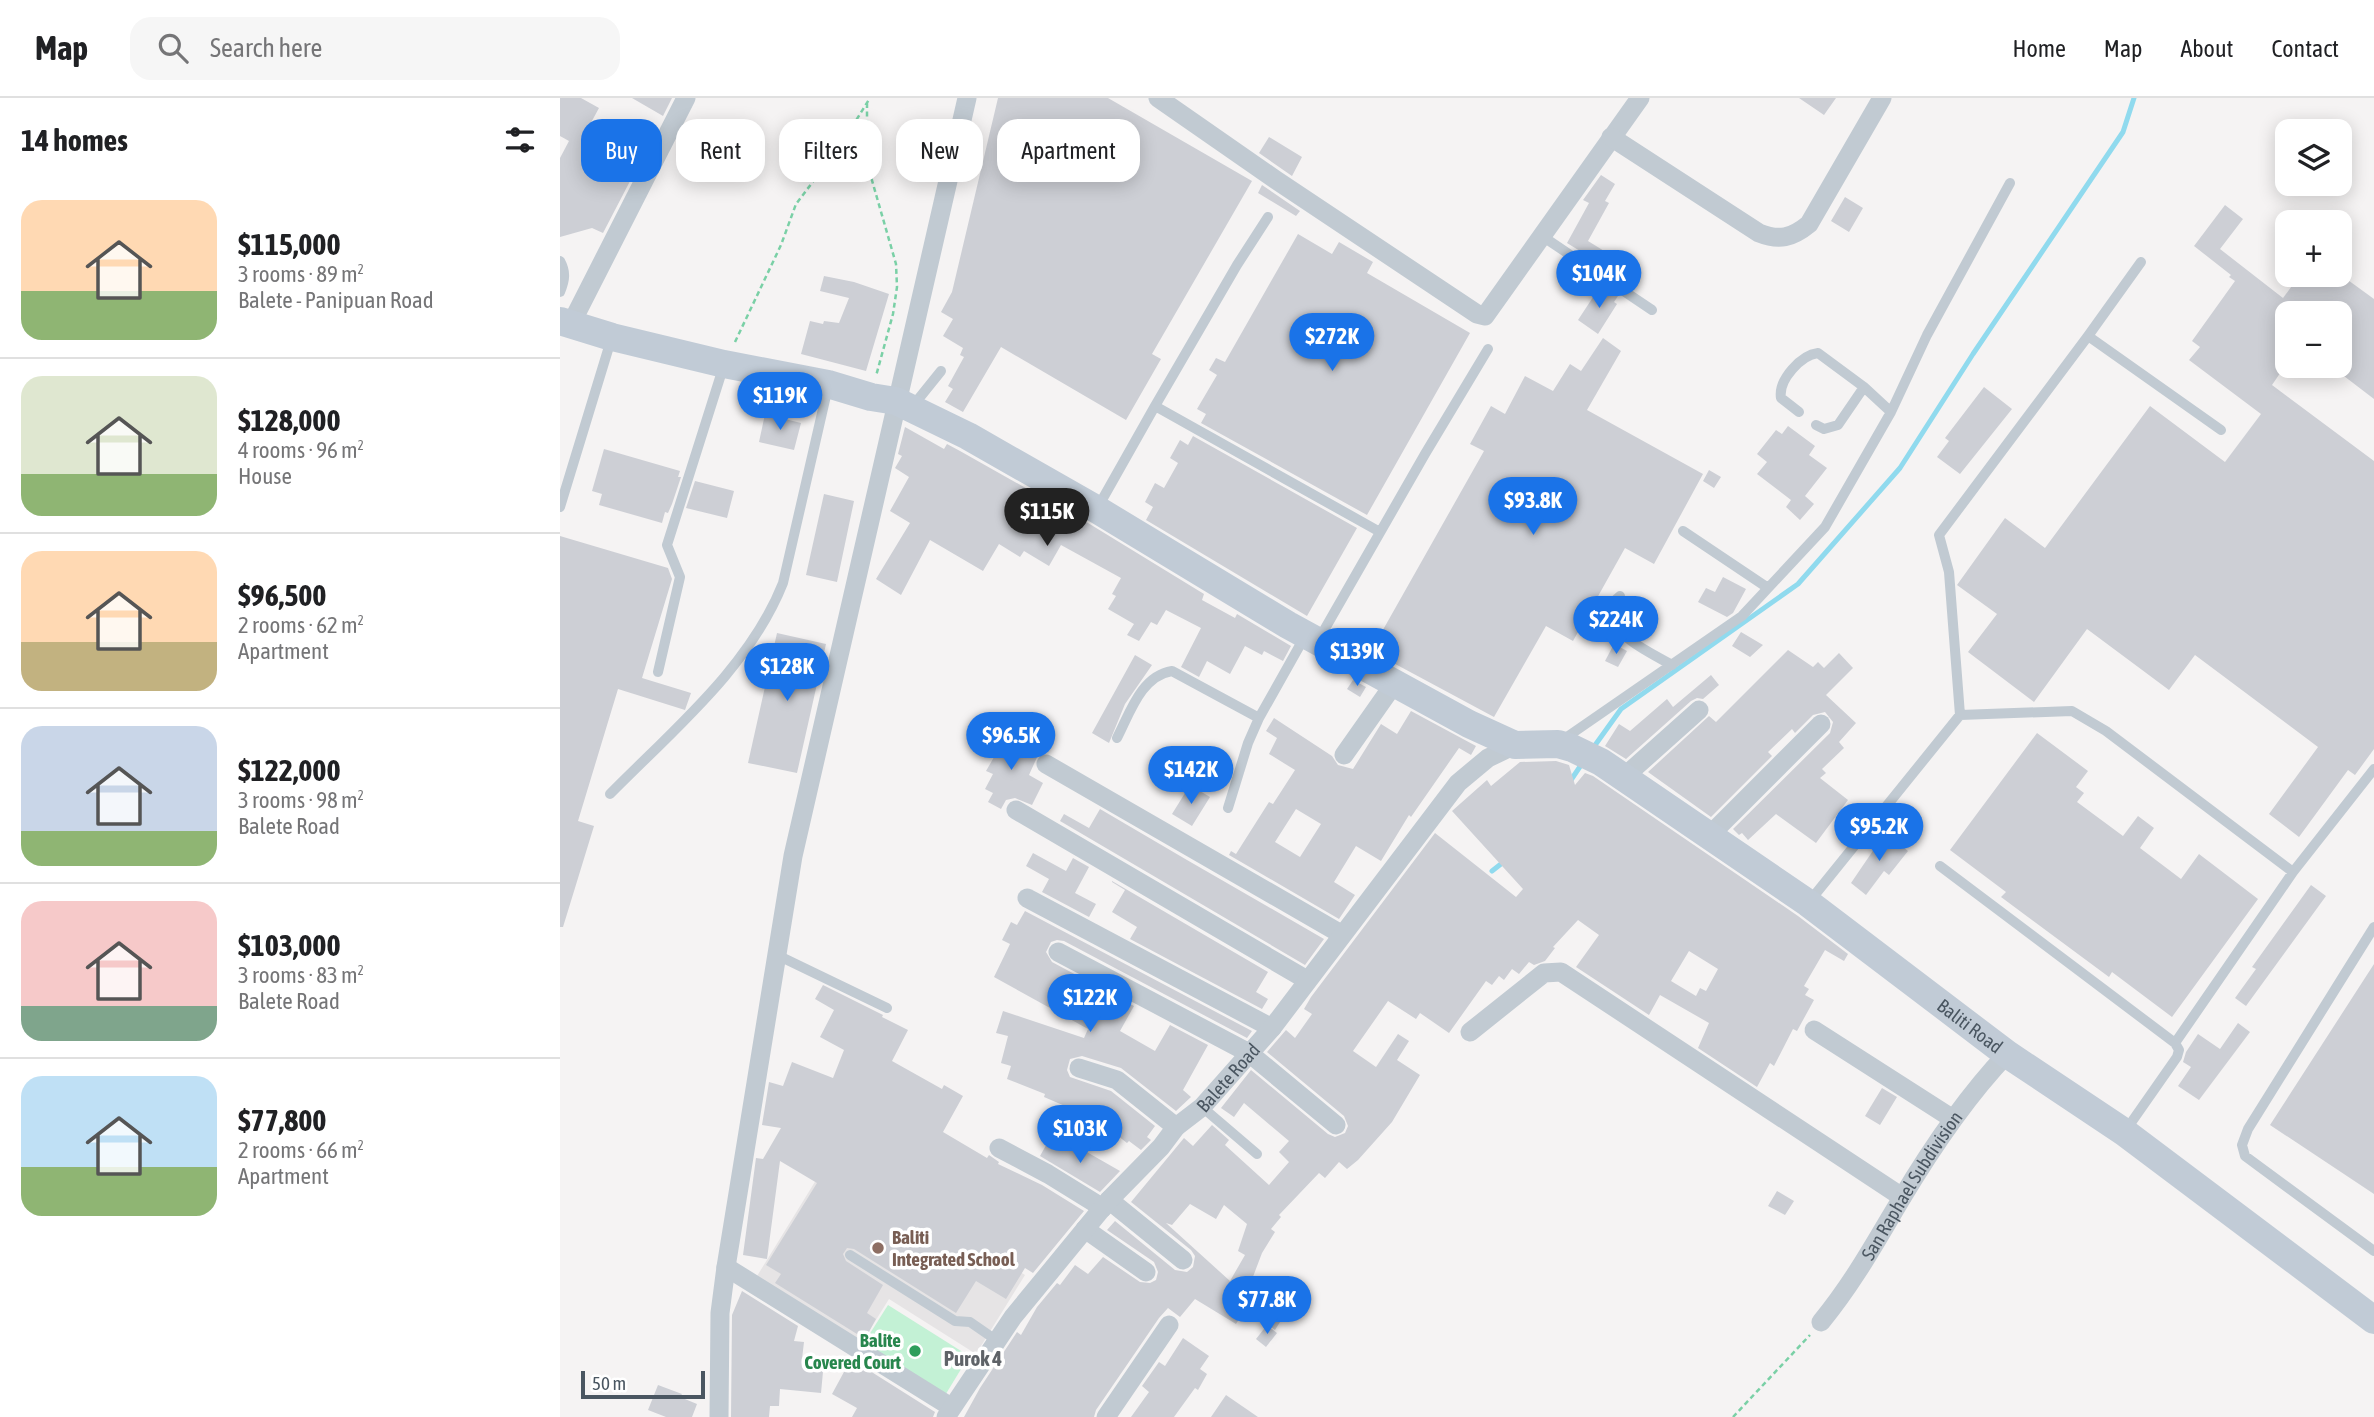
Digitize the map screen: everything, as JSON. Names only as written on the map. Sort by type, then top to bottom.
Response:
[{"type":"main road","points":[[565,322],[612,337],[724,364],[828,384],[893,402],[968,436],[1097,509],[1312,638],[1468,724],[1515,745],[1565,746]]},
{"type":"main road","name":"Baliti Road","points":[[1565,746],[1612,769],[1808,903],[2007,1054],[2124,1132],[2374,1320]]},
{"type":"street","points":[[565,322],[686,98]]},
{"type":"street","points":[[719,1417],[720,1313],[726,1267],[799,829],[893,402],[967,98]]},
{"type":"street","points":[[1158,98],[1276,180],[1481,315],[1487,314],[1640,98]]},
{"type":"street","points":[[1611,137],[1759,233],[1772,238],[1784,238],[1796,234],[1808,223],[1882,98]]},
{"type":"street","points":[[1344,755],[1394,684]]},
{"type":"street","points":[[1612,769],[1699,710]]},
{"type":"street","points":[[1709,836],[1821,724]]},
{"type":"street","name":"Balete Road","points":[[948,1412],[996,1340],[1106,1204],[1161,1147],[1176,1127],[1202,1107],[1272,1028],[1458,783],[1488,758],[1515,745]]},
{"type":"street","points":[[1046,764],[1341,934]]},
{"type":"street","points":[[1016,810],[1307,980]]},
{"type":"street","points":[[1027,898],[1272,1028]]},
{"type":"street","points":[[1058,952],[1249,1053],[1336,1125]]},
{"type":"street","points":[[1470,1032],[1544,973],[1561,972],[1902,1197]]},
{"type":"street","points":[[1814,1030],[1954,1119]]},
{"type":"street","name":"San Raphael Subdivision","points":[[1821,1322],[1848,1290],[1902,1197],[1954,1119],[1987,1075],[2007,1054]]},
{"type":"street","points":[[1080,1068],[1117,1080],[1176,1127]]},
{"type":"street","points":[[999,1148],[1106,1204],[1183,1260]]},
{"type":"street","points":[[1085,1229],[1146,1272]]},
{"type":"street","points":[[726,1267],[948,1412]]},
{"type":"street","points":[[1106,1417],[1169,1325]]},
{"type":"lane","points":[[1565,746],[1742,616],[1825,527],[1891,412],[1927,335],[2010,183]]},
{"type":"lane","points":[[1097,509],[1237,265],[1268,217]]},
{"type":"lane","points":[[1542,236],[1652,310]]},
{"type":"lane","points":[[560,261],[565,279],[560,292]]},
{"type":"lane","points":[[1808,903],[1960,715],[1949,572],[1939,535],[2141,262]]},
{"type":"lane","points":[[560,506],[612,337]]},
{"type":"lane","points":[[2088,337],[2221,430]]},
{"type":"lane","points":[[1228,808],[1248,743],[1259,718],[1380,532],[1488,349]]},
{"type":"lane","points":[[1799,412],[1781,398],[1780,391],[1803,358],[1818,353],[1864,387],[1891,412]]},
{"type":"lane","points":[[657,672],[680,577],[667,545],[724,364]]},
{"type":"lane","points":[[893,402],[941,371]]},
{"type":"lane","points":[[610,794],[711,691],[773,608],[783,583],[828,384]]},
{"type":"lane","points":[[1816,425],[1824,429],[1838,425],[1864,387]]},
{"type":"lane","points":[[1155,406],[1380,532]]},
{"type":"lane","points":[[1683,531],[1768,588]]},
{"type":"lane","points":[[1620,596],[1607,612],[1612,624],[1623,636],[1671,666]]},
{"type":"lane","points":[[1117,738],[1146,685],[1164,672],[1172,671],[1259,718]]},
{"type":"lane","points":[[1960,715],[2072,711],[2106,731],[2293,872]]},
{"type":"lane","points":[[2175,1043],[2293,872],[2374,769]]},
{"type":"lane","points":[[1940,866],[2175,1043],[2179,1050],[2177,1057],[2124,1132]]},
{"type":"lane","points":[[2374,927],[2248,1129],[2242,1145],[2245,1156],[2374,1251]]},
{"type":"lane","points":[[777,955],[887,1008]]},
{"type":"lane","points":[[1202,1107],[1257,1154]]},
{"type":"lane","points":[[850,1255],[956,1321],[970,1322],[996,1340]]},
{"type":"path","points":[[724,364],[776,256],[796,204],[870,98]]},
{"type":"path","points":[[867,103],[867,163],[897,264],[893,314],[893,402]]},
{"type":"path","points":[[1733,1417],[1821,1322]]},
{"type":"shaded area","name":"Baliti Integrated School","points":[[832,1154],[1025,1275],[976,1354],[889,1299],[859,1347],[754,1281]]},
{"type":"green space","name":"Balite Covered Court","points":[[888,1305],[969,1356],[944,1397],[862,1346]]},
{"type":"building","points":[[560,98],[581,98],[599,108],[593,119],[581,119],[581,182],[630,182],[603,233],[592,228],[560,237],[560,158],[569,141],[560,136]]},
{"type":"building","points":[[632,98],[672,98],[663,116]]},
{"type":"building","points":[[998,98],[1108,98],[1252,181],[1152,354],[1161,359],[1126,420],[1001,347],[963,412],[945,402],[953,389],[948,386],[964,357],[960,355],[963,348],[943,336],[953,319],[941,312],[952,292],[978,182],[983,182],[983,161]]},
{"type":"building","points":[[1799,98],[1836,98],[1824,115]]},
{"type":"building","points":[[1269,137],[1302,157],[1292,176],[1259,153]]},
{"type":"building","points":[[1601,175],[1615,184],[1605,201],[1609,203],[1588,241],[1622,262],[1616,272],[1599,262],[1598,265],[1567,243],[1589,203],[1583,200]]},
{"type":"building","points":[[1262,185],[1300,211],[1296,216],[1258,193]]},
{"type":"building","points":[[1845,197],[1863,208],[1849,232],[1831,221]]},
{"type":"building","points":[[2225,205],[2243,219],[2220,249],[2283,298],[2291,287],[2352,287],[2352,283],[2374,299],[2374,399],[2347,378],[2352,378],[2352,301],[2275,301],[2277,378],[2272,385],[2374,461],[2374,749],[2355,775],[2348,770],[2299,837],[2269,814],[2318,747],[2195,655],[2169,690],[2087,629],[2034,702],[1968,652],[1997,614],[1957,585],[2005,518],[2045,548],[2150,406],[2225,462],[2261,414],[2189,360],[2200,347],[2192,341],[2235,281],[2194,246]]},
{"type":"building","points":[[1298,234],[1332,254],[1339,242],[1373,262],[1367,273],[1470,333],[1367,515],[1201,423],[1206,414],[1197,409],[1217,375],[1209,370],[1216,358],[1225,362]]},
{"type":"building","points":[[824,276],[854,282],[889,294],[866,371],[801,354],[810,321],[839,323],[849,298],[820,291]]},
{"type":"building","points":[[1601,285],[1618,296],[1614,302],[1617,304],[1598,334],[1578,320]]},
{"type":"building","points":[[1603,338],[1621,351],[1587,410],[1703,474],[1654,564],[1625,548],[1573,641],[1546,626],[1494,717],[1371,651],[1484,451],[1470,444],[1491,406],[1505,414],[1525,376],[1553,391],[1570,364],[1581,371]]},
{"type":"building","points":[[1984,387],[2012,409],[1960,474],[1937,457],[1949,441],[1945,438]]},
{"type":"building","points":[[765,414],[801,423],[794,450],[759,442]]},
{"type":"building","points":[[1788,426],[1815,446],[1809,455],[1827,468],[1805,496],[1814,504],[1800,520],[1786,507],[1791,500],[1757,474],[1767,462],[1757,454],[1776,430],[1782,434]]},
{"type":"building","points":[[905,427],[944,449],[947,444],[1088,523],[1204,594],[1202,600],[1235,618],[1237,614],[1291,646],[1283,661],[1264,651],[1262,655],[1245,646],[1230,674],[1207,661],[1199,677],[1181,667],[1201,628],[1166,610],[1157,625],[1151,622],[1139,641],[1127,635],[1134,624],[1108,609],[1116,596],[1112,594],[1121,578],[1061,545],[1049,566],[1024,551],[1020,557],[999,544],[983,571],[930,540],[901,595],[876,579],[910,523],[890,511],[909,477],[895,468],[902,456],[898,454]]},
{"type":"building","points":[[1193,436],[1357,528],[1307,616],[1146,520],[1153,507],[1145,502],[1155,483],[1164,488],[1178,463],[1170,458],[1180,440],[1188,445]]},
{"type":"building","points":[[604,449],[680,471],[678,477],[681,477],[672,504],[668,513],[665,512],[662,523],[599,505],[602,494],[592,491]]},
{"type":"building","points":[[1709,470],[1721,477],[1714,488],[1703,481]]},
{"type":"building","points":[[695,481],[734,491],[727,518],[686,508]]},
{"type":"building","points":[[824,494],[854,501],[837,582],[806,575]]},
{"type":"building","points":[[560,536],[668,568],[672,579],[642,678],[691,693],[685,710],[618,689],[578,821],[594,826],[563,927],[560,927]]},
{"type":"building","points":[[1723,577],[1746,589],[1733,613],[1727,617],[1698,602],[1706,588],[1715,592]]},
{"type":"building","points":[[1741,632],[1763,645],[1750,657],[1732,646]]},
{"type":"building","points":[[777,633],[826,644],[797,773],[748,763]]},
{"type":"building","points":[[1614,644],[1627,651],[1618,667],[1605,661]]},
{"type":"building","points":[[1788,650],[1813,667],[1818,662],[1824,668],[1839,653],[1853,668],[1826,695],[1856,723],[1839,742],[1844,748],[1822,769],[1826,773],[1820,778],[1848,800],[1816,843],[1776,814],[1748,840],[1733,829],[1830,733],[1833,722],[1825,712],[1813,715],[1795,733],[1792,729],[1768,752],[1772,756],[1711,817],[1648,772],[1709,716],[1716,722]]},
{"type":"building","points":[[1135,655],[1152,665],[1125,704],[1109,743],[1092,733]]},
{"type":"building","points":[[1711,675],[1719,685],[1703,699],[1691,701],[1626,759],[1605,746],[1619,724],[1630,731],[1667,699],[1673,707]]},
{"type":"building","points":[[1353,680],[1366,687],[1360,697],[1347,689]]},
{"type":"building","points":[[1411,711],[1476,746],[1471,755],[1459,748],[1411,817],[1409,815],[1381,861],[1356,846],[1334,882],[1355,895],[1339,919],[1229,855],[1231,851],[1236,854],[1269,802],[1273,804],[1295,770],[1269,754],[1277,738],[1266,731],[1274,718],[1332,756],[1338,765],[1353,769],[1381,724],[1397,734]],"holes":[[[1296,809],[1321,824],[1300,857],[1275,842]]]},
{"type":"building","points":[[992,729],[1038,755],[1029,775],[1043,783],[1032,805],[1015,798],[1006,800],[1001,809],[988,802],[993,793],[985,789],[993,774],[986,771],[997,752],[994,751],[995,748],[986,745]]},
{"type":"building","points":[[2037,733],[2088,771],[2076,787],[2084,793],[2077,802],[2123,836],[2138,816],[2154,828],[2140,848],[2181,879],[2199,854],[2258,899],[2172,1017],[2112,972],[2109,977],[2001,897],[2006,892],[1950,850]]},
{"type":"building","points":[[1556,761],[1569,765],[1575,785],[1585,773],[1593,776],[1798,916],[1848,954],[1844,961],[1825,950],[1804,986],[1809,989],[1805,995],[1814,1000],[1797,1031],[1793,1029],[1774,1066],[1770,1063],[1757,1087],[1698,1048],[1709,1023],[1660,995],[1649,1015],[1576,967],[1599,935],[1578,920],[1553,947],[1555,948],[1545,961],[1534,965],[1529,962],[1519,974],[1512,969],[1504,980],[1499,976],[1492,985],[1486,981],[1449,1033],[1420,1013],[1416,1019],[1388,1001],[1353,1051],[1376,1067],[1398,1034],[1409,1041],[1397,1060],[1420,1075],[1392,1122],[1358,1160],[1347,1169],[1339,1162],[1325,1178],[1319,1173],[1279,1215],[1281,1217],[1271,1229],[1275,1232],[1245,1291],[1282,1319],[1275,1330],[1246,1308],[1236,1324],[1195,1299],[1180,1317],[1168,1308],[1159,1318],[1096,1410],[1094,1417],[964,1417],[1017,1332],[1021,1335],[1037,1307],[1057,1283],[1060,1285],[1075,1265],[1088,1274],[1103,1257],[1140,1282],[1150,1283],[1156,1280],[1158,1272],[1154,1262],[1107,1230],[1115,1221],[1175,1270],[1187,1272],[1193,1267],[1195,1256],[1191,1250],[1131,1202],[1184,1138],[1193,1146],[1212,1125],[1229,1140],[1225,1145],[1269,1185],[1289,1162],[1279,1152],[1289,1141],[1244,1103],[1234,1117],[1221,1108],[1251,1070],[1328,1134],[1335,1137],[1345,1133],[1348,1126],[1344,1116],[1267,1052],[1286,1030],[1295,1038],[1312,1014],[1304,1009],[1311,997],[1435,833],[1516,897],[1523,889],[1452,811],[1487,780],[1491,786],[1520,762]],"holes":[[[1689,951],[1718,969],[1706,991],[1700,988],[1696,996],[1671,981]],[[1190,1204],[1216,1219],[1224,1205],[1247,1224],[1238,1251],[1245,1255],[1230,1281],[1166,1223],[1172,1225]]]},
{"type":"building","points":[[1190,785],[1210,797],[1192,826],[1172,814]]},
{"type":"building","points":[[1100,809],[1324,939],[1305,965],[1060,821],[1064,814],[1089,828]]},
{"type":"building","points":[[1885,833],[1908,851],[1889,875],[1884,871],[1866,895],[1851,883]]},
{"type":"building","points":[[1033,853],[1066,871],[1073,858],[1089,867],[1075,893],[1096,904],[1089,917],[1042,892],[1049,879],[1026,866]]},
{"type":"building","points":[[1112,881],[1268,972],[1256,992],[1268,999],[1262,1009],[1130,939],[1137,927],[1112,912],[1125,890]]},
{"type":"building","points":[[2311,885],[2326,896],[2246,1006],[2235,998],[2256,969],[2252,967]]},
{"type":"building","points":[[1025,911],[1252,1031],[1247,1038],[1064,941],[1051,942],[1046,952],[1052,962],[1134,1006],[1120,1031],[1155,1051],[1170,1025],[1208,1045],[1183,1090],[1191,1097],[1176,1111],[1121,1068],[1082,1056],[1070,1059],[1067,1070],[1070,1077],[1111,1091],[1155,1126],[1147,1137],[1151,1140],[1141,1150],[1129,1141],[1127,1143],[1095,1118],[1092,1124],[1063,1111],[1065,1106],[1044,1097],[1045,1094],[1007,1079],[1011,1066],[1001,1063],[1008,1036],[996,1033],[1003,1011],[1084,1038],[1088,1029],[994,977],[1010,944],[1002,940],[1011,922],[1017,925]]},
{"type":"building","points":[[2374,964],[2374,1194],[2270,1125]]},
{"type":"building","points":[[823,985],[908,1030],[892,1061],[942,1089],[944,1085],[963,1096],[943,1132],[987,1158],[989,1155],[999,1162],[998,1164],[1042,1185],[1084,1211],[1033,1273],[1025,1268],[1006,1299],[976,1281],[956,1313],[854,1249],[847,1248],[843,1254],[846,1261],[883,1285],[867,1313],[876,1319],[865,1339],[775,1283],[781,1274],[766,1265],[817,1183],[780,1161],[767,1259],[743,1255],[756,1158],[763,1159],[781,1128],[762,1125],[769,1082],[783,1086],[792,1062],[833,1078],[844,1050],[820,1037],[834,1010],[815,999]]},
{"type":"building","points":[[2238,1023],[2250,1032],[2199,1100],[2178,1086],[2191,1067],[2183,1062],[2198,1034],[2220,1049]]},
{"type":"building","points":[[1882,1088],[1897,1097],[1880,1125],[1865,1116]]},
{"type":"building","points":[[1049,1140],[1066,1150],[1071,1143],[1120,1171],[1100,1192],[1040,1156]]},
{"type":"building","points":[[1777,1191],[1794,1201],[1785,1215],[1768,1206]]},
{"type":"building","points":[[742,1291],[798,1326],[794,1341],[804,1342],[802,1359],[824,1361],[821,1393],[780,1389],[779,1406],[770,1406],[769,1417],[731,1417],[732,1315]]},
{"type":"building","points":[[1267,1325],[1277,1333],[1266,1347],[1256,1339]]},
{"type":"building","points":[[1183,1338],[1209,1356],[1200,1369],[1207,1374],[1198,1390],[1195,1388],[1174,1417],[1131,1417],[1149,1392],[1142,1386],[1159,1362],[1165,1366]]},
{"type":"building","points":[[851,1359],[935,1412],[933,1417],[852,1417],[857,1408],[832,1394]]},
{"type":"building","points":[[658,1385],[682,1394],[680,1397],[697,1404],[692,1417],[666,1417],[648,1410]]},
{"type":"building","points":[[1226,1395],[1258,1417],[1211,1417]]},
{"type":"waterway","points":[[1593,748],[1621,709],[1798,584],[1900,468],[1973,354],[2123,132],[2134,98]]},
{"type":"waterway","points":[[1569,783],[1583,762]]},
{"type":"waterway","points":[[1492,871],[1506,860]]},
{"type":"place","name":"Baliti Integrated School","points":[[878,1248]]},
{"type":"place","name":"Balite Covered Court","points":[[915,1351]]},
{"type":"district","name":"Purok 4","points":[[973,1358]]}]
